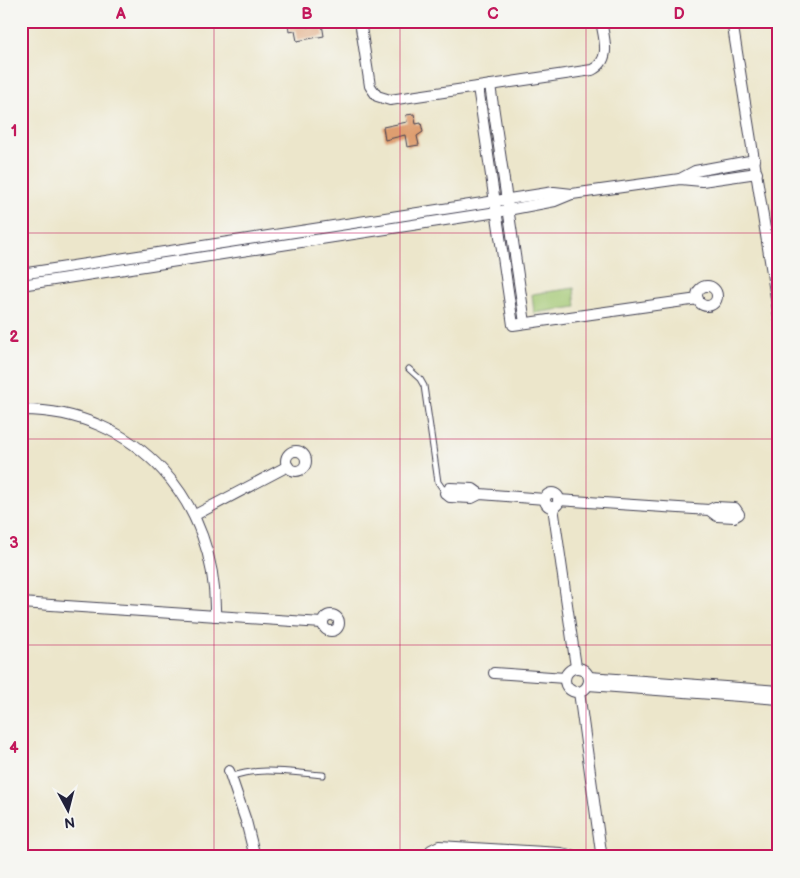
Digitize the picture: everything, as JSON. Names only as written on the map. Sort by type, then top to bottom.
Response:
[{"type":"street","points":[[360,21],[370,86],[381,98],[390,100],[596,68],[602,63],[605,55],[602,21]]},
{"type":"street","points":[[732,21],[776,282],[779,317]]},
{"type":"street","points":[[490,85],[525,323]]},
{"type":"street","points":[[478,87],[513,325],[698,299]]},
{"type":"street","points":[[680,179],[695,171],[755,160]]},
{"type":"street","points":[[21,274],[554,192],[572,194],[680,179],[702,181],[757,173]]},
{"type":"street","points":[[21,285],[497,212],[560,200],[572,194]]},
{"type":"street","points":[[21,410],[74,416],[100,426],[125,439],[166,473],[195,515],[211,564],[215,592],[215,616]]},
{"type":"street","points":[[195,515],[288,466]]},
{"type":"street","points":[[445,493],[453,488],[475,489],[480,494],[545,498],[552,493],[557,495],[556,503],[576,667]]},
{"type":"street","points":[[556,503],[709,510]]},
{"type":"street","points":[[21,603],[322,623]]},
{"type":"street","points":[[576,667],[569,671],[565,678],[568,689],[579,692]]},
{"type":"street","points":[[576,667],[584,670],[589,681]]},
{"type":"street","points":[[494,672],[565,678]]},
{"type":"street","points":[[589,681],[779,691]]},
{"type":"street","points":[[589,681],[579,692],[601,855]]},
{"type":"street","points":[[589,681],[779,699]]},
{"type":"street","points":[[230,774],[246,821],[255,857]]},
{"type":"street","points":[[429,857],[433,848],[442,846],[561,853],[580,857]]},
{"type":"lane","points":[[409,369],[420,379],[424,386],[438,482],[445,493]]},
{"type":"lane","points":[[230,774],[259,772],[323,775]]},
{"type":"green space","points":[[574,288],[576,307],[534,313],[532,294]]},
{"type":"building","points":[[306,21],[307,27],[322,24],[324,36],[297,41],[295,31],[289,32],[288,23]]},
{"type":"building","points":[[414,114],[416,124],[421,123],[423,132],[417,136],[419,145],[407,147],[405,135],[385,140],[383,127],[407,122],[406,115]]}]
